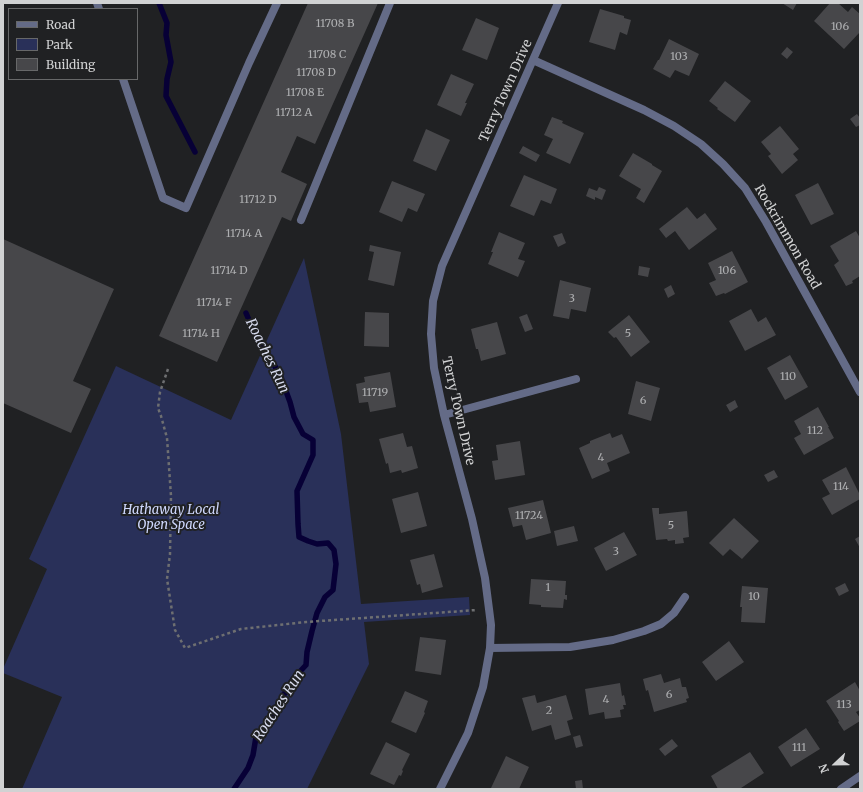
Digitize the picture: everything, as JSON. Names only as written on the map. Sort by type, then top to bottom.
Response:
[{"type":"street","points":[[123,80],[163,198],[186,208],[249,63],[277,3]]},
{"type":"street","points":[[301,220],[390,3]]},
{"type":"street","name":"Terry Town Drive","points":[[440,789],[468,733],[483,687],[490,648],[491,625],[485,578],[472,519],[444,415],[434,368],[430,334],[433,301],[442,266],[558,3]]},
{"type":"street","name":"Rockrimmon Road","points":[[533,60],[644,110],[674,126],[701,144],[723,164],[745,188],[766,222],[860,392]]},
{"type":"street","points":[[444,415],[576,379]]},
{"type":"street","points":[[490,648],[570,647],[613,640],[644,631],[661,624],[674,613],[685,597]]},
{"type":"street","points":[[841,789],[860,776]]},
{"type":"path","points":[[168,369],[160,392],[158,408],[167,438],[171,496],[168,579],[175,630],[185,648],[241,629],[306,622],[489,609]]},
{"type":"green space","name":"Hathaway Local Open Space","points":[[304,258],[341,434],[361,604],[469,597],[470,615],[364,622],[369,664],[307,789],[22,789],[62,697],[3,673],[3,669],[47,569],[29,559],[116,366],[231,420]]},
{"type":"building","points":[[308,3],[378,3],[315,144],[297,136],[281,172],[307,184],[291,221],[282,217],[217,362],[159,336]]},
{"type":"building","points":[[782,3],[797,3],[793,10]]},
{"type":"building","points":[[830,3],[838,3],[848,12],[852,7],[860,14],[860,32],[844,49],[814,21]]},
{"type":"building","points":[[600,9],[624,16],[624,18],[631,20],[627,35],[620,32],[615,50],[589,42]]},
{"type":"building","points":[[476,18],[499,28],[487,60],[462,50]]},
{"type":"building","points":[[669,39],[699,54],[689,76],[675,70],[670,78],[653,69]]},
{"type":"building","points":[[787,47],[793,52],[787,59],[781,54]]},
{"type":"building","points":[[451,74],[474,84],[461,116],[437,105]]},
{"type":"building","points":[[725,81],[751,101],[735,122],[709,101]]},
{"type":"building","points":[[857,114],[860,118],[860,125],[856,127],[850,119]]},
{"type":"building","points":[[552,117],[563,121],[562,123],[584,133],[570,164],[546,153],[553,139],[544,135]]},
{"type":"building","points":[[780,126],[799,149],[793,154],[798,160],[782,174],[768,156],[771,154],[761,142]]},
{"type":"building","points":[[426,129],[450,140],[436,171],[413,161]]},
{"type":"building","points":[[523,146],[540,155],[536,162],[519,153]]},
{"type":"building","points":[[633,153],[662,171],[644,203],[636,198],[641,189],[619,176]]},
{"type":"building","points":[[524,175],[557,189],[551,204],[541,200],[534,216],[510,206]]},
{"type":"building","points":[[392,181],[425,194],[417,212],[408,208],[402,222],[379,212]]},
{"type":"building","points":[[818,183],[834,214],[811,225],[795,195]]},
{"type":"building","points":[[599,187],[606,190],[602,200],[595,197],[595,200],[586,196],[589,188],[597,191]]},
{"type":"building","points":[[687,207],[697,219],[705,213],[717,229],[689,250],[675,231],[666,238],[659,229]]},
{"type":"building","points":[[856,231],[860,238],[860,276],[852,281],[853,283],[846,286],[834,265],[839,261],[830,246]]},
{"type":"building","points":[[499,232],[525,243],[518,259],[525,261],[518,277],[488,264]]},
{"type":"building","points":[[562,233],[566,243],[558,247],[553,236]]},
{"type":"building","points":[[3,239],[114,289],[73,381],[91,389],[71,433],[3,403]]},
{"type":"building","points":[[370,245],[401,252],[394,286],[368,280],[374,252],[369,251]]},
{"type":"building","points":[[732,251],[748,282],[725,294],[716,296],[709,283],[716,280],[708,263]]},
{"type":"building","points":[[639,266],[650,268],[648,277],[638,275]]},
{"type":"building","points":[[560,280],[591,288],[586,312],[571,309],[569,319],[553,316]]},
{"type":"building","points":[[671,285],[675,294],[668,298],[664,289]]},
{"type":"building","points":[[751,309],[758,322],[766,317],[776,335],[745,351],[729,321]]},
{"type":"building","points":[[365,312],[389,313],[389,347],[364,346]]},
{"type":"building","points":[[527,314],[533,329],[525,332],[519,317]]},
{"type":"building","points":[[629,315],[650,342],[631,357],[616,337],[614,338],[608,332]]},
{"type":"building","points":[[497,322],[506,354],[481,361],[471,329]]},
{"type":"building","points":[[790,355],[808,387],[785,400],[767,368]]},
{"type":"building","points":[[390,372],[396,407],[370,412],[368,402],[359,403],[356,384],[365,382],[364,377]]},
{"type":"building","points":[[636,381],[660,388],[651,421],[628,414]]},
{"type":"building","points":[[735,400],[738,407],[730,412],[726,405]]},
{"type":"building","points":[[818,407],[834,438],[804,455],[794,438],[801,434],[794,421]]},
{"type":"building","points":[[403,433],[407,447],[412,446],[418,468],[402,473],[401,470],[390,473],[379,439]]},
{"type":"building","points":[[610,433],[612,438],[622,434],[630,453],[607,463],[610,471],[592,479],[579,448],[590,443],[590,441]]},
{"type":"building","points":[[520,441],[525,475],[495,480],[492,461],[498,460],[496,445]]},
{"type":"building","points":[[846,467],[860,495],[860,499],[832,515],[822,498],[830,494],[822,480]]},
{"type":"building","points":[[774,470],[778,477],[768,482],[764,475]]},
{"type":"building","points":[[418,492],[427,526],[401,533],[392,499]]},
{"type":"building","points":[[543,500],[551,533],[526,540],[522,525],[513,527],[508,508]]},
{"type":"building","points":[[652,508],[659,508],[659,514],[687,511],[689,537],[683,538],[684,543],[675,544],[675,540],[668,541],[667,539],[656,540]]},
{"type":"building","points":[[734,518],[759,541],[742,559],[730,549],[723,556],[709,543]]},
{"type":"building","points":[[574,526],[578,541],[557,546],[554,531]]},
{"type":"building","points":[[624,532],[637,555],[606,571],[594,548]]},
{"type":"building","points":[[860,536],[860,548],[855,539]]},
{"type":"building","points":[[434,554],[443,587],[422,593],[420,584],[417,585],[410,560]]},
{"type":"building","points":[[531,579],[566,581],[565,595],[567,595],[567,600],[564,599],[563,608],[541,607],[541,605],[529,604]]},
{"type":"building","points":[[845,583],[849,591],[839,596],[835,588]]},
{"type":"building","points":[[742,586],[768,588],[765,623],[741,622],[742,607],[740,607]]},
{"type":"building","points":[[420,637],[446,640],[441,675],[415,671]]},
{"type":"building","points":[[729,641],[744,662],[716,681],[702,662]]},
{"type":"building","points":[[661,674],[664,683],[680,678],[682,687],[686,687],[689,698],[686,699],[687,702],[654,712],[648,690],[646,691],[643,679]]},
{"type":"building","points":[[855,682],[860,691],[860,710],[856,712],[860,718],[860,721],[844,731],[826,701]]},
{"type":"building","points":[[620,683],[622,696],[624,695],[626,705],[623,705],[624,709],[620,710],[621,717],[605,719],[604,712],[589,715],[585,689]]},
{"type":"building","points":[[405,691],[428,701],[424,712],[425,713],[416,733],[391,722]]},
{"type":"building","points":[[535,695],[537,703],[566,695],[573,719],[567,721],[571,735],[555,740],[551,725],[532,731],[522,698]]},
{"type":"building","points":[[806,728],[820,749],[791,767],[778,747]]},
{"type":"building","points":[[580,735],[583,746],[576,748],[573,737]]},
{"type":"building","points":[[672,739],[678,746],[665,756],[659,749]]},
{"type":"building","points":[[386,742],[410,754],[402,770],[401,776],[399,775],[394,785],[370,774]]},
{"type":"building","points":[[750,752],[764,773],[741,788],[742,789],[718,789],[711,776]]},
{"type":"building","points":[[506,756],[529,767],[519,789],[491,788]]},
{"type":"building","points":[[582,780],[583,789],[576,789],[575,781]]},
{"type":"waterway","name":"Roaches Run","points":[[159,3],[167,23],[166,35],[171,62],[167,79],[166,96],[195,152]]},
{"type":"waterway","name":"Roaches Run","points":[[234,789],[248,768],[253,755],[256,737],[269,720],[293,679],[306,665],[307,652],[317,613],[325,597],[333,590],[336,564],[334,550],[328,543],[317,544],[299,537],[297,491],[313,455],[313,440],[303,434],[294,417],[280,375],[252,327],[246,313]]}]
